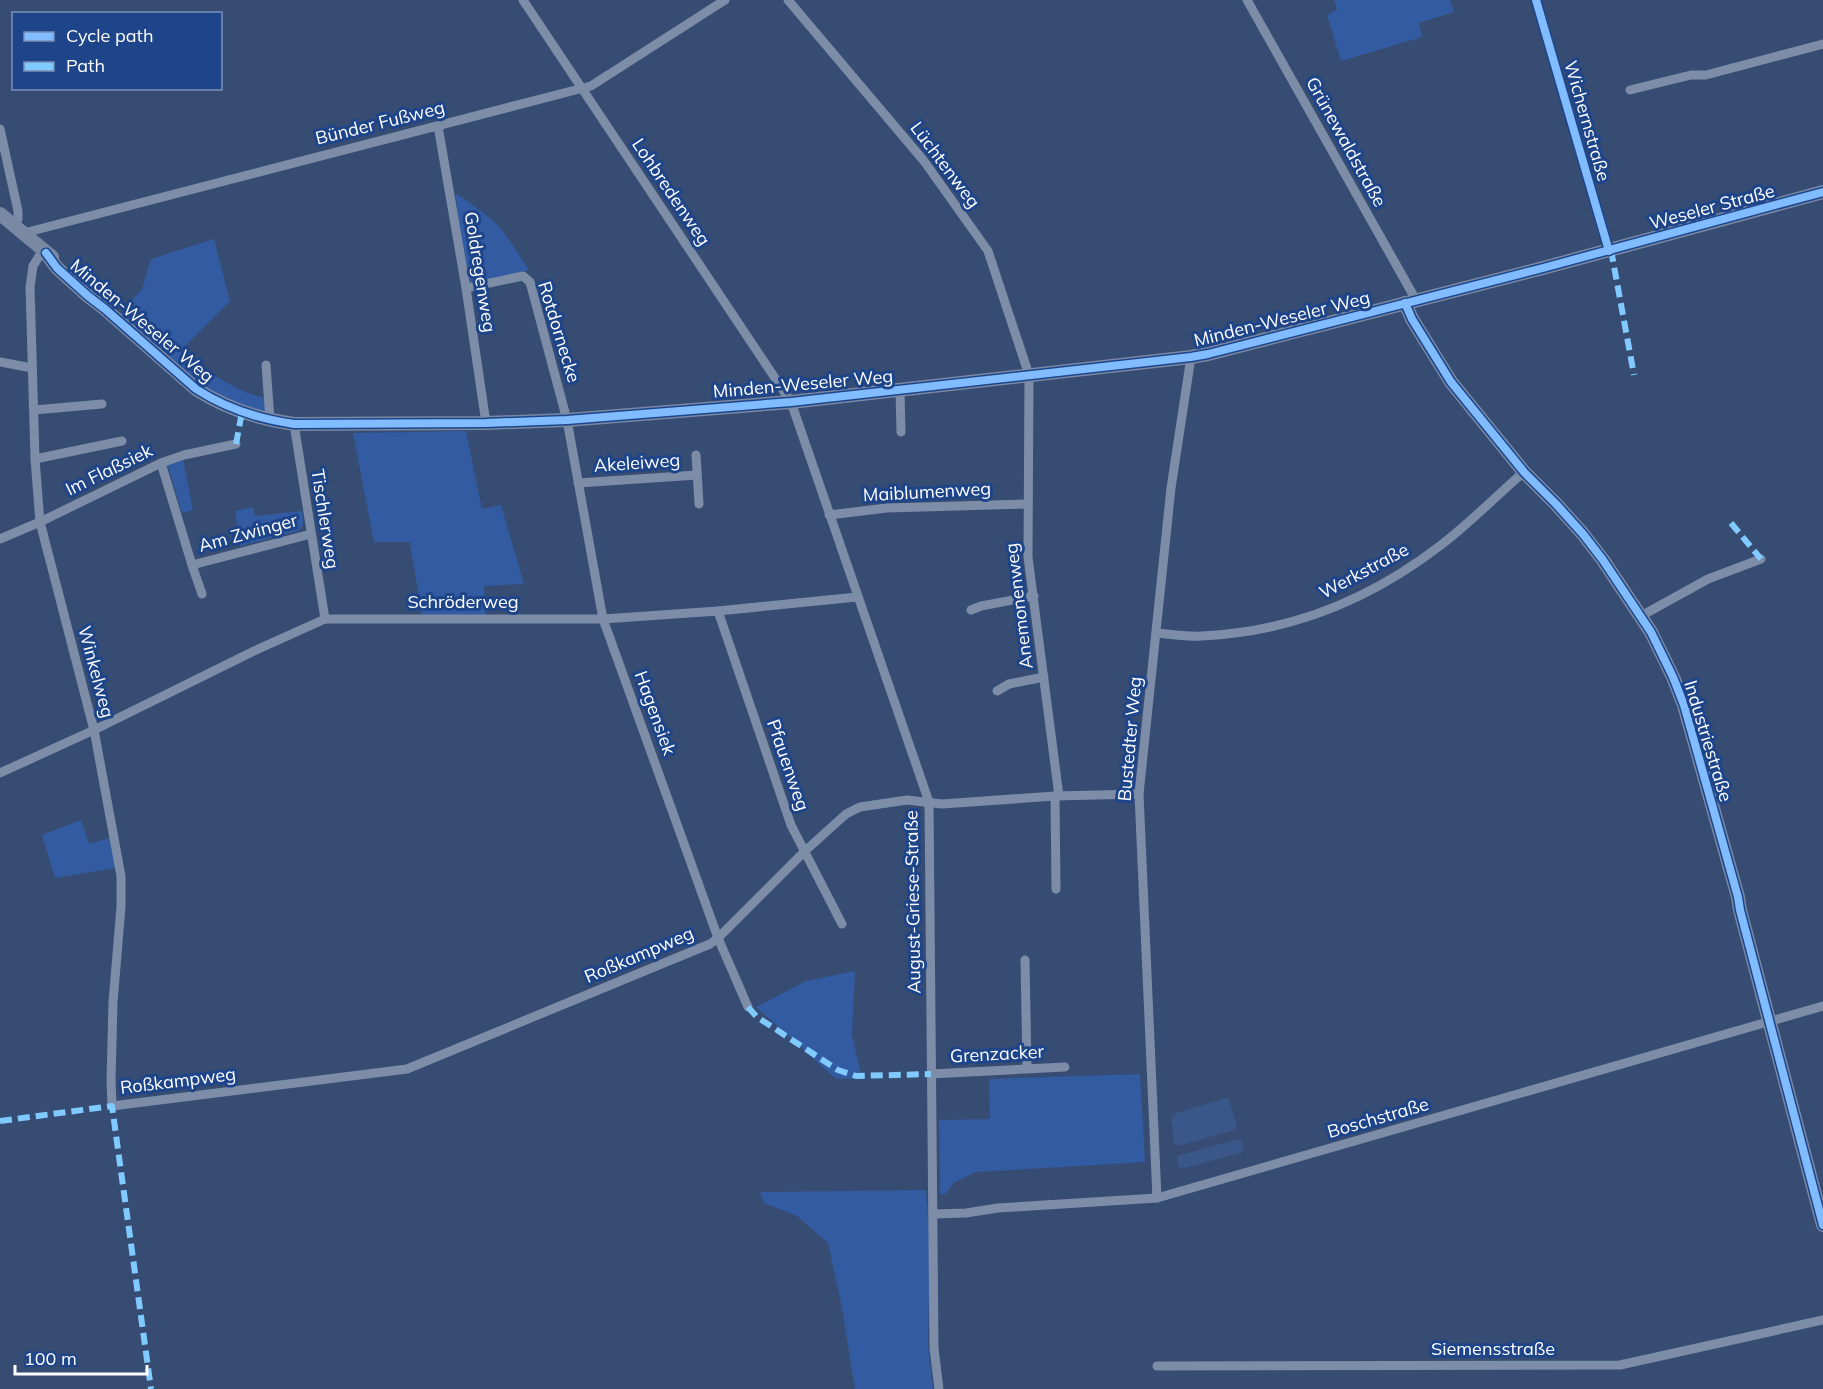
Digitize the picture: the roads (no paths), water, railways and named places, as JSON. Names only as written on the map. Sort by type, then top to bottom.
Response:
[{"type":"street","name":"Lohbredenweg","points":[[523,0],[791,402]]},
{"type":"street","name":"Bünder Fußweg","points":[[19,229],[591,86],[725,0]]},
{"type":"street","name":"Lüchtenweg","points":[[788,0],[924,161],[988,251],[1029,375]]},
{"type":"street","name":"Grünewaldstraße","points":[[1247,0],[1410,302]]},
{"type":"street","name":"Wichernstraße","points":[[1536,0],[1609,251]]},
{"type":"street","points":[[1630,90],[1691,75],[1706,75],[1823,44]]},
{"type":"street","name":"Goldregenweg","points":[[438,126],[486,423]]},
{"type":"street","points":[[0,129],[18,211],[19,229]]},
{"type":"street","name":"Weseler Straße","points":[[1609,251],[1823,192]]},
{"type":"street","name":"Minden-Weseler Weg","points":[[0,214],[69,269],[105,309],[196,389],[242,412],[294,424],[486,423],[567,420],[791,402],[1191,357],[1609,251]]},
{"type":"street","name":"Winkelweg","points":[[45,252],[35,261],[30,276],[35,459],[40,522],[94,730],[121,876],[121,907],[113,1002],[112,1106]]},
{"type":"street","name":"Rotdornecke","points":[[466,288],[523,276],[530,282],[567,420]]},
{"type":"street","name":"Industriestraße","points":[[1410,302],[1412,320],[1451,382],[1524,472],[1583,534],[1641,616],[1660,649],[1684,705],[1738,897],[1823,1225]]},
{"type":"street","name":"Bustedter Weg","points":[[1157,1198],[1139,794],[1171,488],[1191,357]]},
{"type":"street","points":[[0,362],[32,368]]},
{"type":"street","points":[[266,365],[270,420]]},
{"type":"street","name":"Anemonenweg","points":[[1029,375],[1028,557],[1057,796],[1056,889]]},
{"type":"street","points":[[900,390],[901,432]]},
{"type":"street","name":"August-Griese-Straße","points":[[791,402],[929,802],[934,1348],[939,1389]]},
{"type":"street","points":[[34,410],[102,404]]},
{"type":"street","name":"Hagensiek","points":[[567,420],[603,619],[718,938],[748,1007]]},
{"type":"street","name":"Tischlerweg","points":[[294,424],[325,619]]},
{"type":"street","points":[[35,459],[122,441]]},
{"type":"street","name":"Im Flaßsiek","points":[[0,539],[161,463],[184,455],[236,444]]},
{"type":"street","points":[[696,455],[699,504]]},
{"type":"street","name":"Am Zwinger","points":[[161,463],[192,565],[311,534]]},
{"type":"street","name":"Werkstraße","points":[[1156,633],[1200,636],[1238,633],[1312,617],[1349,602],[1399,574],[1443,543],[1524,472]]},
{"type":"street","name":"Akeleiweg","points":[[578,483],[697,475]]},
{"type":"street","name":"Maiblumenweg","points":[[829,514],[887,508],[1028,504]]},
{"type":"street","points":[[1641,616],[1708,579],[1761,559]]},
{"type":"street","points":[[192,565],[202,594]]},
{"type":"street","points":[[971,610],[1034,596]]},
{"type":"street","name":"Schröderweg","points":[[0,773],[325,619],[603,619],[718,611],[857,597]]},
{"type":"street","name":"Pfauenweg","points":[[718,611],[791,825],[842,924]]},
{"type":"street","points":[[997,691],[1009,684],[1044,677]]},
{"type":"street","name":"Roßkampweg","points":[[112,1106],[407,1069],[678,957],[718,938],[805,851],[846,814],[860,807],[907,800],[942,804],[1057,796],[1139,794]]},
{"type":"street","points":[[1025,960],[1027,1068]]},
{"type":"street","name":"Boschstraße","points":[[933,1214],[1157,1198],[1823,1006]]},
{"type":"street","name":"Grenzacker","points":[[931,1074],[1065,1067]]},
{"type":"street","name":"Siemensstraße","points":[[1157,1366],[1620,1365],[1823,1320]]}]
